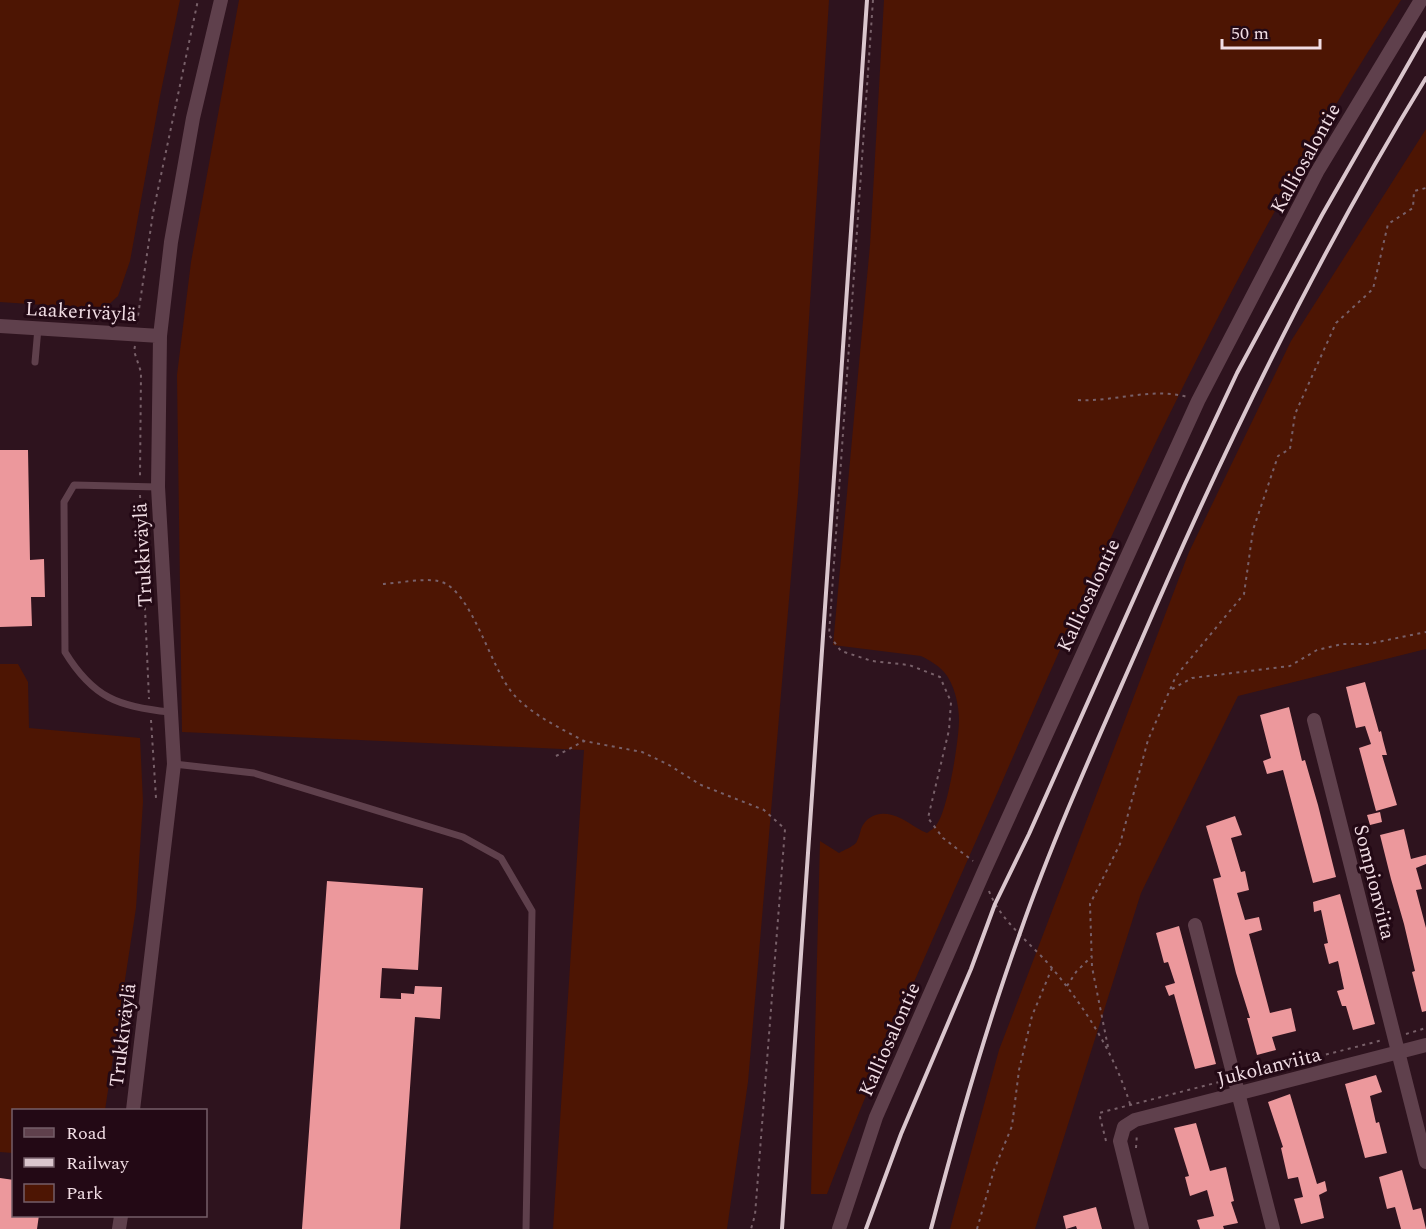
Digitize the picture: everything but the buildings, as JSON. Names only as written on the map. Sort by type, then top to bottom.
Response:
[{"type":"street","name":"Trukkiväylä","points":[[133,1109],[174,764],[158,487],[160,336],[171,242],[187,152],[221,0]]},
{"type":"street","name":"Kalliosalontie","points":[[839,1229],[876,1117],[984,869],[1198,401],[1317,172],[1421,0]]},
{"type":"street","name":"Laakeriväylä","points":[[0,326],[160,336]]},
{"type":"street","name":"Sompionviita","points":[[1314,720],[1426,1162]]},
{"type":"street","points":[[1195,925],[1273,1229]]},
{"type":"street","name":"Jukolanviita","points":[[1142,1229],[1120,1141],[1124,1127],[1134,1120],[1426,1046]]},
{"type":"lane","points":[[35,362],[39,328]]},
{"type":"lane","points":[[158,487],[74,485],[64,502],[65,652],[78,673],[96,690],[121,704],[170,712]]},
{"type":"lane","points":[[174,764],[254,772],[463,837],[501,858],[532,910],[526,1229]]},
{"type":"path","points":[[873,0],[829,635],[841,651],[872,661],[909,665],[940,677],[951,702],[950,730],[928,818],[943,838],[984,869],[989,893],[1006,920],[1052,968],[1085,1011],[1108,1048],[1131,1104],[1426,1028]]},
{"type":"path","points":[[1108,1048],[1092,967],[1090,904],[1120,843],[1148,740],[1176,676],[1244,594],[1253,530],[1278,456],[1290,449],[1295,414],[1331,333],[1336,323],[1373,289],[1388,224],[1413,208],[1414,191],[1426,188]]},
{"type":"path","points":[[1078,400],[1094,401],[1114,396],[1158,394],[1185,395],[1198,401]]},
{"type":"path","points":[[383,584],[439,581],[459,592],[474,619],[495,667],[515,696],[545,721],[584,741],[642,752],[669,765],[700,785],[764,810],[785,829],[752,1229]]},
{"type":"path","points":[[1170,690],[1192,678],[1290,666],[1317,650],[1342,644],[1368,644],[1426,632]]},
{"type":"path","points":[[556,756],[584,741]]},
{"type":"path","points":[[1067,987],[1076,972],[1092,956]]},
{"type":"path","points":[[977,1229],[994,1170],[1012,1126],[1019,1070],[1032,1016],[1052,968]]},
{"type":"green space","points":[[0,0],[180,0],[130,261],[118,296],[104,309],[0,302]]},
{"type":"green space","points":[[239,0],[829,0],[798,494],[748,1082],[727,1229],[553,1229],[584,750],[182,732],[177,375],[191,262]]},
{"type":"green space","points":[[884,0],[1401,0],[1342,94],[1287,190],[1184,386],[1135,486],[1043,687],[932,940],[827,1194],[811,1194],[820,841],[839,853],[856,843],[866,821],[882,814],[897,816],[927,833],[936,825],[945,804],[959,730],[955,694],[948,677],[939,667],[921,656],[833,645],[870,245]]},
{"type":"green space","points":[[1426,129],[1426,649],[1238,696],[1141,893],[1035,1229],[950,1229],[999,1050],[1189,552],[1291,341]]},
{"type":"green space","points":[[0,664],[18,664],[28,682],[29,728],[140,738],[143,802],[136,908],[105,1109],[12,1109],[12,1153],[0,1152]]},
{"type":"railway","points":[[782,1229],[867,0]]},
{"type":"railway","points":[[866,1229],[901,1134],[971,969],[995,904],[1029,834],[1185,484],[1237,373],[1322,215],[1426,33]]},
{"type":"railway","points":[[931,1229],[961,1117],[1007,969],[1078,786],[1205,497],[1273,354],[1347,214],[1426,78]]}]
